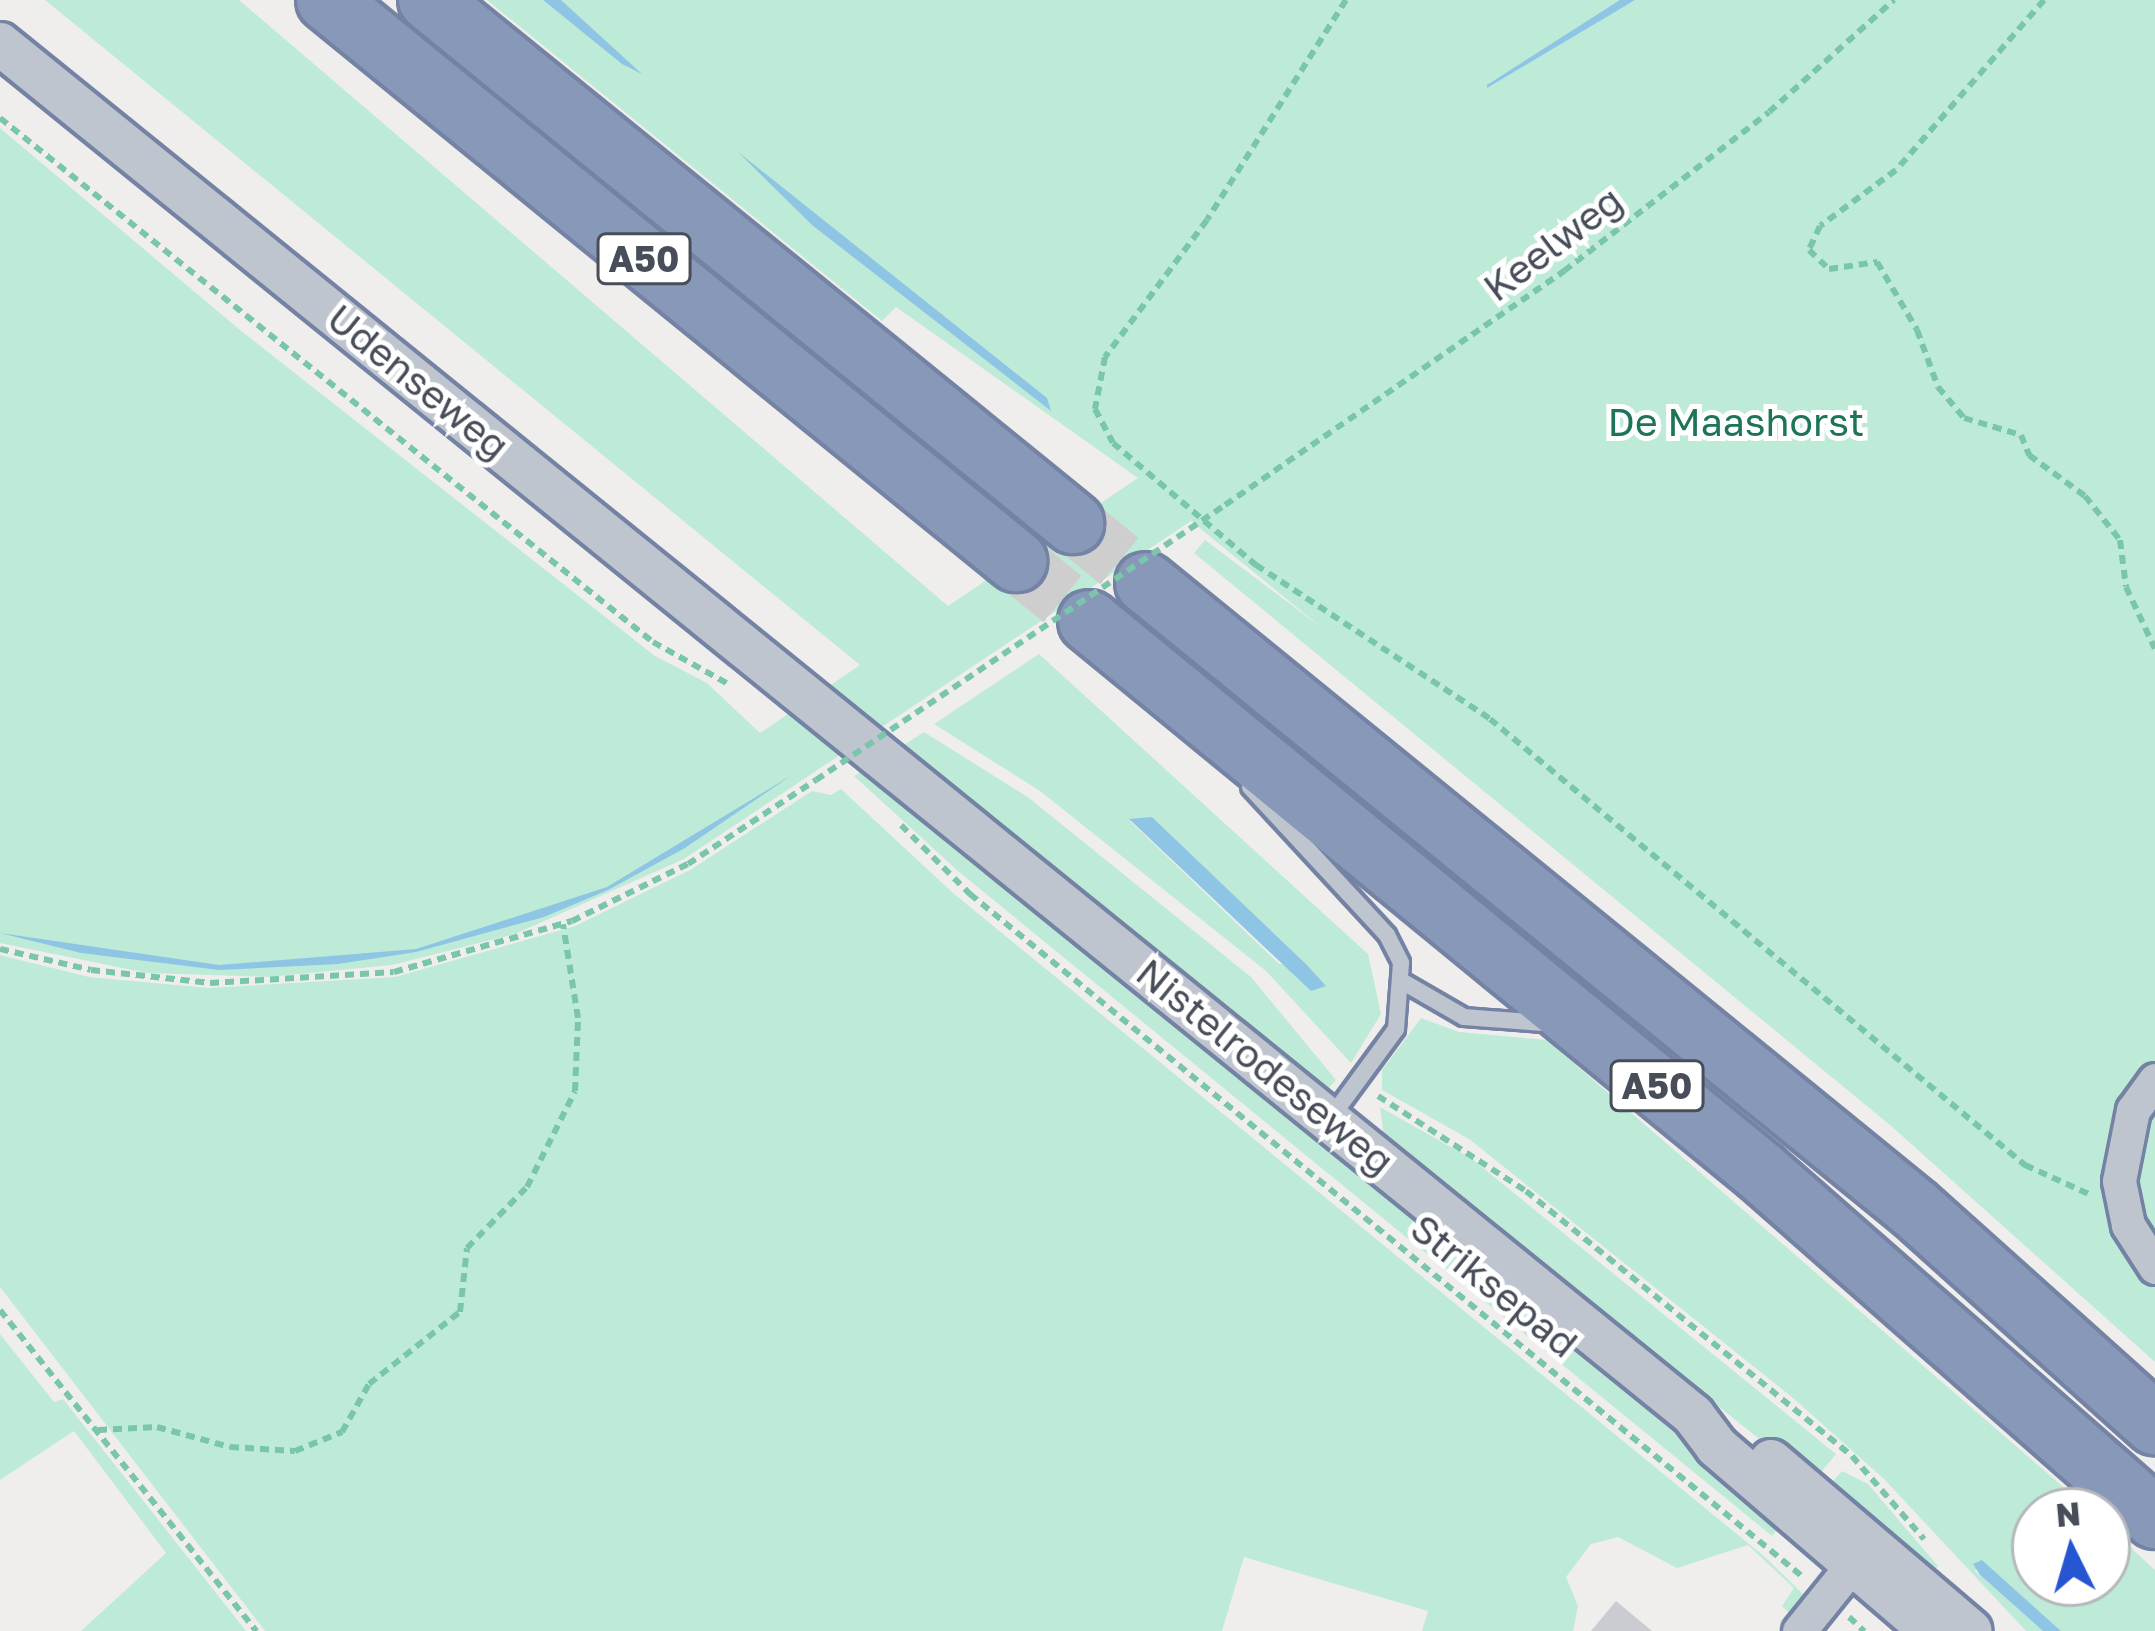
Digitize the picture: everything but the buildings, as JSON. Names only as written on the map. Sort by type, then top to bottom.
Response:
[{"type":"highway","name":"A50","points":[[327,0],[1016,561]]},
{"type":"highway","name":"A50","points":[[429,0],[1073,523]]},
{"type":"highway","name":"A50","points":[[1146,583],[1914,1208],[2155,1424]]},
{"type":"highway","name":"A50","points":[[1089,621],[1581,1024],[2155,1518]]},
{"type":"street","name":"Udenseweg","points":[[0,44],[825,737]]},
{"type":"street","name":"Nistelrodeseweg","points":[[825,737],[1330,1119],[1693,1414],[1732,1431],[1850,1568],[1931,1631]]},
{"type":"street","points":[[2155,1080],[2133,1110],[2121,1148],[2125,1210],[2155,1268]]},
{"type":"street","points":[[1799,1631],[1850,1568]]},
{"type":"street","name":"Nistelrodeseweg","points":[[1850,1568],[1971,1631]]},
{"type":"lane","points":[[1148,668],[1387,935],[1405,983],[1396,1029],[1330,1119]]},
{"type":"lane","points":[[1405,983],[1464,1017],[1581,1024]]},
{"type":"path","points":[[1346,0],[1208,220],[1105,357],[1095,409],[1114,443],[1256,565],[1490,719],[2025,1166],[2125,1210]]},
{"type":"path","name":"Keelweg","points":[[0,949],[145,978],[269,983],[394,972],[563,924],[688,864],[1225,505],[1564,271],[1769,112],[1894,0]]},
{"type":"path","points":[[2044,0],[1896,170],[1820,226],[1809,250],[1829,269],[1877,262],[1917,330],[1938,387],[1964,418],[2021,435],[2029,455],[2085,496],[2120,540],[2126,587],[2155,649]]},
{"type":"path","name":"Udenseweg","points":[[0,118],[653,642],[732,687]]},
{"type":"path","points":[[825,737],[849,782]]},
{"type":"path","name":"Striksepad","points":[[884,811],[970,894],[1850,1568],[1864,1631]]},
{"type":"path","points":[[98,1430],[158,1427],[230,1447],[295,1451],[342,1432],[369,1384],[460,1312],[467,1249],[485,1221],[527,1187],[575,1091],[578,1018],[563,924]]},
{"type":"path","points":[[1358,1082],[1471,1149],[1852,1456],[1934,1550]]},
{"type":"path","points":[[0,1310],[256,1631]]},
{"type":"green space","name":"De Maashorst","points":[[45,0],[239,0],[948,606],[1138,478],[896,307],[882,321],[487,0],[543,0],[631,70],[547,0],[2155,0],[2155,1362],[1890,1125],[1194,553],[1205,540],[1321,627],[1191,521],[684,859],[515,934],[392,965],[269,977],[147,973],[0,943],[0,128],[240,330],[655,656],[707,683],[760,733],[860,665]]},
{"type":"green space","points":[[1039,654],[1368,954],[1381,1014],[1351,1063],[1266,971],[1040,791],[934,724]],"holes":[[[1152,817],[1306,964],[1279,964],[1130,821]]]},
{"type":"green space","points":[[924,732],[1029,798],[1251,977],[1336,1080],[1325,1092],[899,748]]},
{"type":"green space","points":[[869,767],[1588,1352],[1784,1520],[1772,1536],[958,871],[854,776]]},
{"type":"green space","points":[[841,789],[953,893],[1765,1557],[1809,1600],[1794,1618],[1782,1606],[1794,1588],[1748,1545],[1677,1568],[1618,1537],[1591,1544],[1566,1577],[1578,1606],[1573,1631],[1422,1631],[1428,1611],[1244,1557],[1222,1631],[265,1631],[0,1287],[0,955],[89,977],[209,988],[395,977],[575,926],[690,870],[812,791],[831,795]]},
{"type":"green space","points":[[1421,1018],[1459,1032],[1547,1040],[2063,1487],[2011,1487],[2011,1586],[1982,1560],[1975,1571],[2043,1631],[2026,1631],[1884,1479],[1793,1398],[1469,1139],[1382,1090],[1382,1070]]},
{"type":"green space","points":[[1380,1107],[1472,1159],[1836,1454],[1813,1482],[1384,1139]]},
{"type":"green space","points":[[0,1334],[54,1402],[63,1399],[246,1631],[81,1631],[166,1553],[74,1431],[0,1480]]},
{"type":"green space","points":[[1842,1471],[1868,1484],[1938,1566],[1928,1577],[1824,1491]]},
{"type":"green space","points":[[2131,1548],[2155,1570],[2155,1631],[2061,1631],[2034,1607],[2131,1607]]},
{"type":"water","points":[[543,0],[561,0],[642,74],[622,64]]},
{"type":"water","points":[[1620,0],[1635,0],[1487,88],[1487,85]]},
{"type":"water","points":[[738,152],[1047,398],[1051,411],[812,225]]},
{"type":"water","points":[[792,775],[685,848],[608,890],[544,917],[416,952],[338,964],[219,970],[81,953],[0,933],[219,965],[416,949],[607,887]]},
{"type":"water","points":[[1152,817],[1326,986],[1311,991],[1129,819]]},
{"type":"water","points":[[1982,1560],[2011,1586],[2011,1603],[1980,1575],[1973,1564]]},
{"type":"water","points":[[2016,1607],[2034,1607],[2061,1631],[2043,1631]]},
{"type":"tunnel","points":[[1073,523],[1146,583]]},
{"type":"tunnel","points":[[1016,561],[1089,621]]}]
